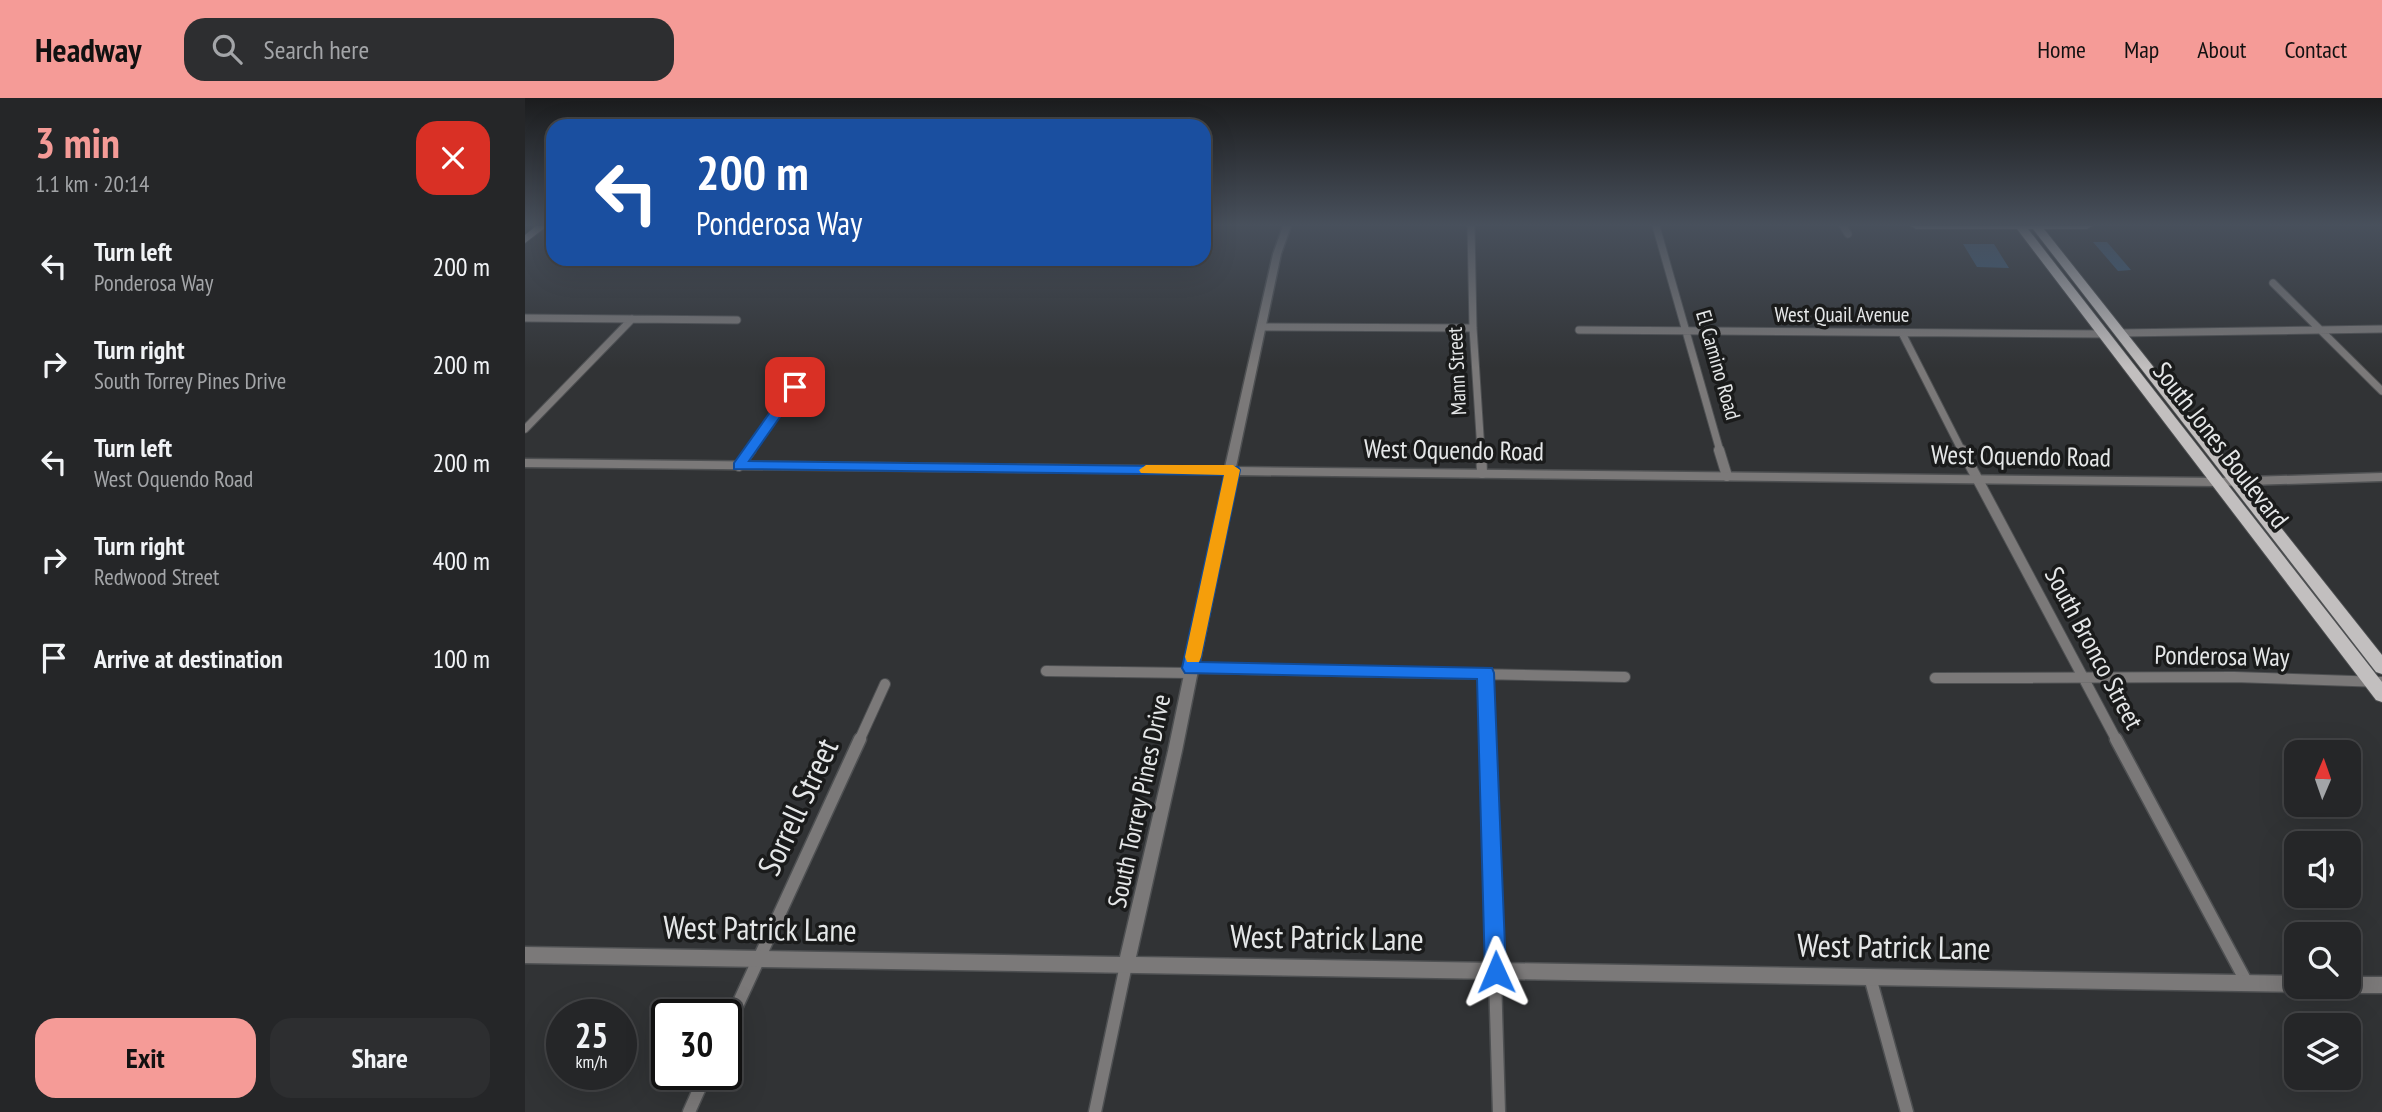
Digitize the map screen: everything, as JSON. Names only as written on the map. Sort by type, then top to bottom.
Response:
[{"type":"main road","name":"South Jones Boulevard","points":[[2057,273],[2379,686]]},
{"type":"main road","name":"South Jones Boulevard","points":[[2073,273],[2382,667]]},
{"type":"street","name":"South Torrey Pines Drive","points":[[1095,1112],[1273,273]]},
{"type":"street","name":"Mann Street","points":[[1471,273],[1472,328],[1482,473]]},
{"type":"street","name":"El Camino Road","points":[[1670,273],[1727,475]]},
{"type":"street","points":[[2273,283],[2382,391]]},
{"type":"street","points":[[525,318],[737,320]]},
{"type":"street","points":[[525,429],[632,319]]},
{"type":"street","points":[[1261,327],[1472,328]]},
{"type":"street","points":[[2120,333],[2382,329]]},
{"type":"street","name":"West Quail Avenue","points":[[1579,330],[2105,334]]},
{"type":"street","name":"South Bronco Street","points":[[1902,333],[2248,983]]},
{"type":"street","points":[[739,466],[795,387]]},
{"type":"street","name":"West Oquendo Road","points":[[525,463],[2218,482],[2382,477]]},
{"type":"street","points":[[1046,671],[1486,673],[1625,677]]},
{"type":"street","points":[[1486,673],[1499,1112]]},
{"type":"street","name":"Ponderosa Way","points":[[1935,678],[2234,677],[2379,686]]},
{"type":"street","name":"Sorrell Street","points":[[740,999],[885,684]]},
{"type":"street","name":"West Patrick Lane","points":[[525,955],[2284,984]]},
{"type":"street","points":[[1870,976],[1907,1112]]},
{"type":"street","points":[[2361,985],[2382,985]]},
{"type":"street","points":[[688,1112],[698,1090]]},
{"type":"slow traffic","points":[[1146,470],[1233,470],[1193,657]]},
{"type":"route","points":[[795,387],[739,466],[1233,470],[1191,668],[1486,673],[1496,972]]}]
